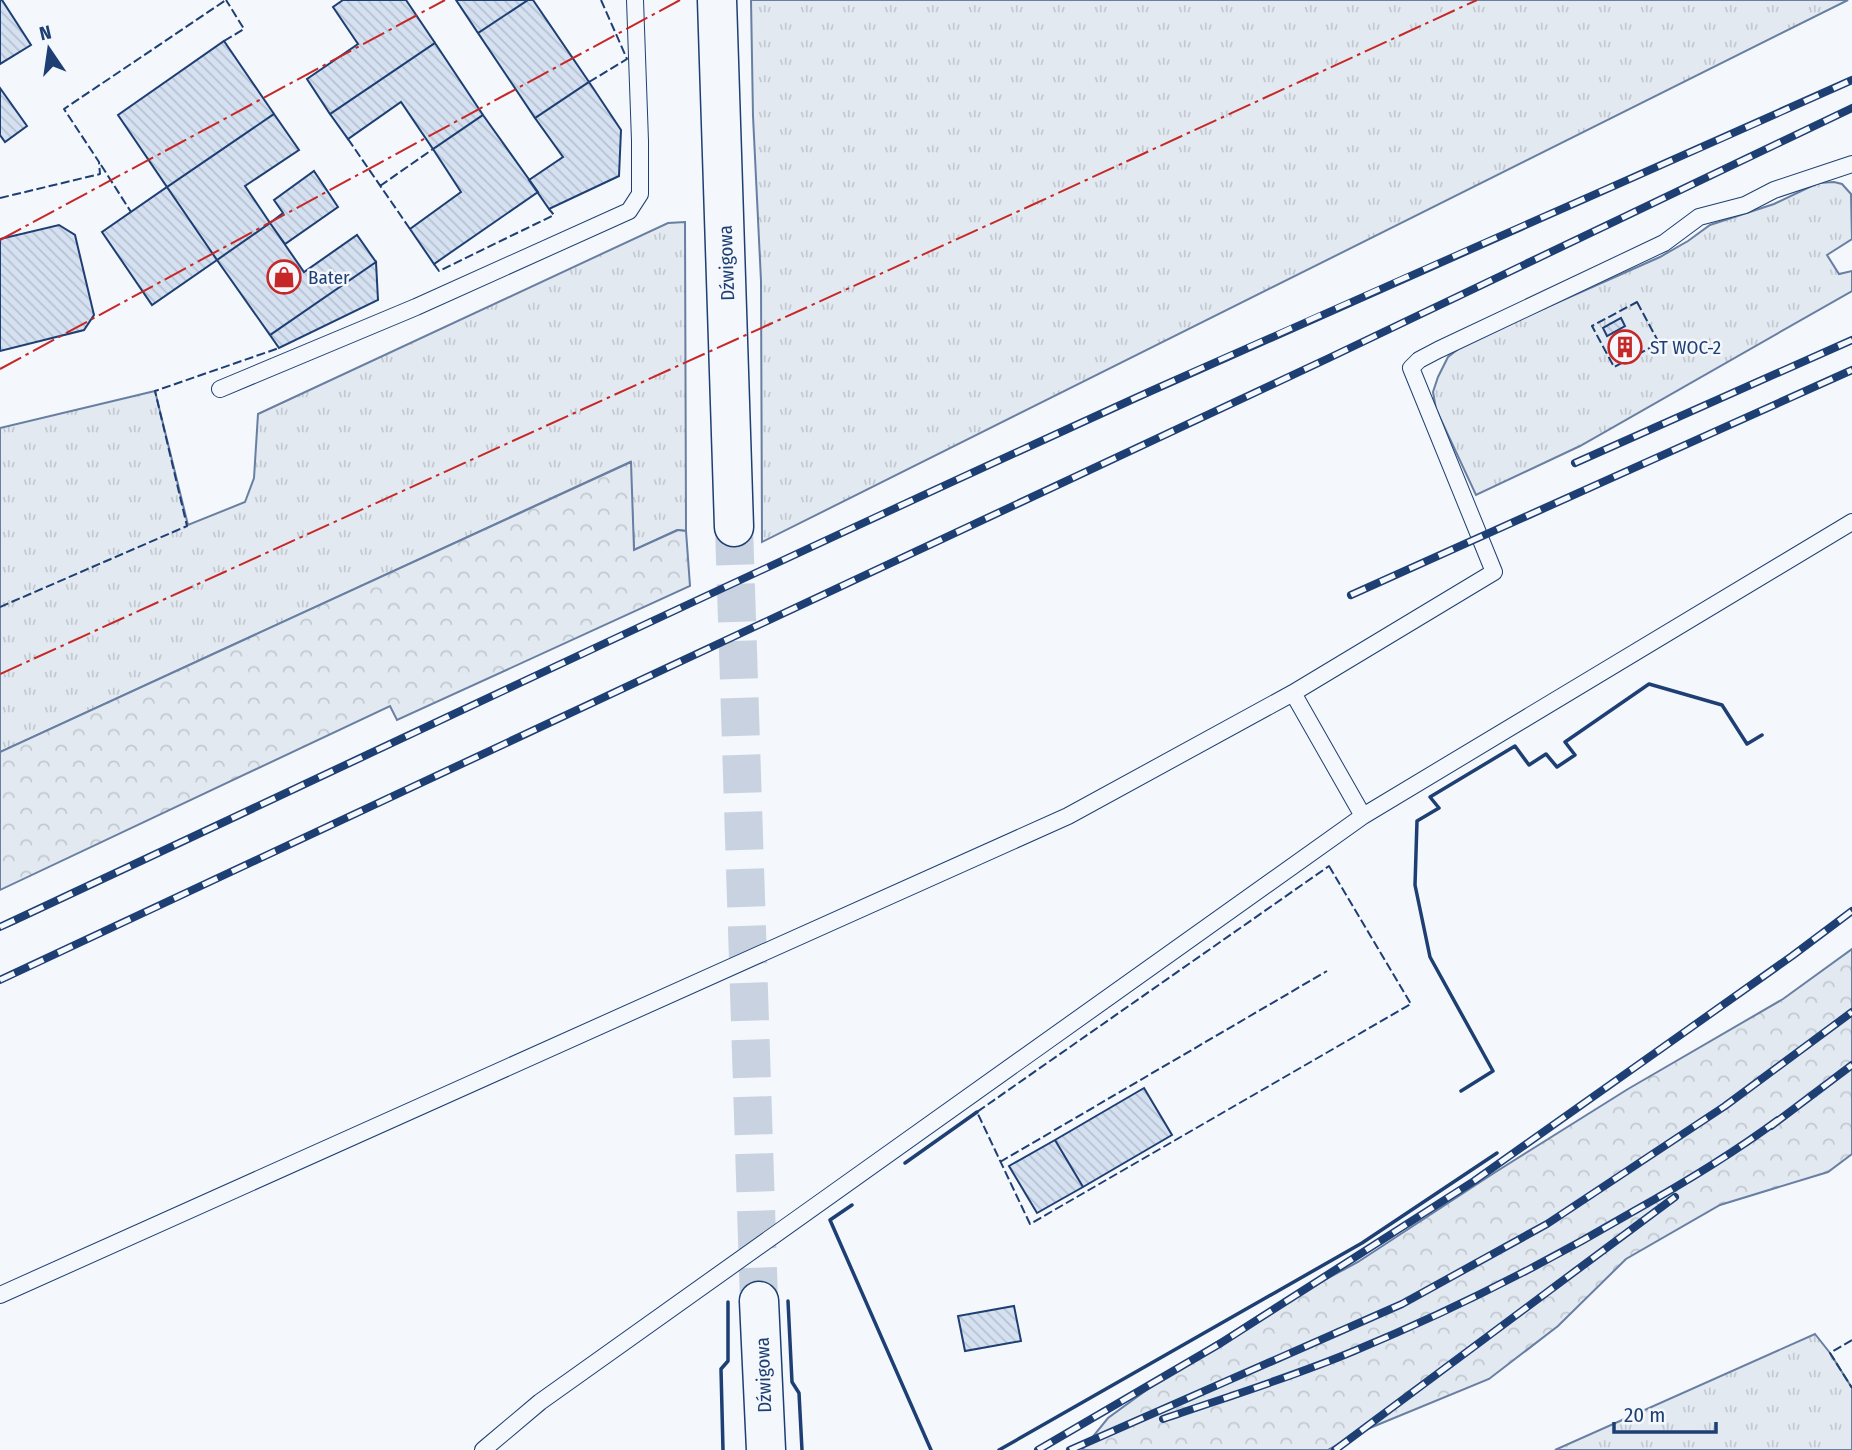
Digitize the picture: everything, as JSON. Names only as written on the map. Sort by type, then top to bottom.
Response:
[{"type":"main road","name":"Dźwigowa","points":[[717,0],[734,527]]},
{"type":"main road","name":"Dźwigowa","points":[[759,1301],[766,1450]]},
{"type":"lane","points":[[220,389],[416,307],[629,211],[640,194],[635,0]]},
{"type":"lane","points":[[0,1295],[1068,816],[1293,692],[1494,572],[1411,368],[1419,360],[1664,243],[1699,217],[1745,205],[1774,190],[1852,164]]},
{"type":"lane","points":[[483,1450],[540,1402],[1363,816],[1852,522]]},
{"type":"lane","points":[[1293,692],[1363,816]]},
{"type":"green space","points":[[751,0],[1848,0],[762,542],[761,281],[753,116]]},
{"type":"green space","points":[[1818,183],[1842,184],[1851,194],[1852,239],[1827,255],[1839,274],[1852,271],[1852,291],[1580,446],[1476,495],[1436,409],[1433,392],[1448,357],[1466,343],[1660,257],[1710,225],[1774,204]]},
{"type":"green space","points":[[685,222],[686,531],[677,530],[634,550],[630,462],[0,752],[0,428],[155,391],[188,525],[245,502],[254,478],[258,414],[668,223]]},
{"type":"green space","points":[[631,462],[634,550],[678,530],[686,531],[690,586],[397,720],[390,706],[0,890],[0,752]]},
{"type":"green space","points":[[1852,949],[1852,1154],[1828,1172],[1720,1205],[1626,1259],[1558,1326],[1489,1379],[1365,1430],[1328,1450],[1082,1450],[1108,1418],[1188,1360],[1261,1314],[1358,1262],[1628,1089],[1783,999]]},
{"type":"green space","points":[[1815,1334],[1852,1388],[1852,1450],[1555,1450]]},
{"type":"building","points":[[0,0],[31,45],[0,64]]},
{"type":"building","points":[[343,0],[406,0],[435,43],[330,114],[307,79],[358,44],[333,7]]},
{"type":"building","points":[[456,0],[528,0],[478,33]]},
{"type":"building","points":[[528,0],[533,0],[589,82],[535,118],[478,33]]},
{"type":"building","points":[[224,41],[274,114],[167,187],[118,115]]},
{"type":"building","points":[[435,43],[483,115],[433,149],[401,102],[348,139],[330,114]]},
{"type":"building","points":[[589,82],[621,130],[619,176],[549,209],[529,180],[563,157],[535,118]]},
{"type":"building","points":[[0,88],[27,126],[5,142],[0,135]]},
{"type":"building","points":[[274,114],[299,150],[245,186],[270,223],[217,260],[167,187]]},
{"type":"building","points":[[483,115],[538,192],[434,264],[410,229],[461,192],[433,149]]},
{"type":"building","points":[[314,171],[338,207],[285,244],[270,223],[283,213],[274,200]]},
{"type":"building","points":[[167,187],[217,260],[152,305],[102,232]]},
{"type":"building","points":[[270,223],[304,272],[357,235],[376,262],[270,335],[217,260]]},
{"type":"building","points":[[59,225],[75,235],[94,315],[84,330],[0,351],[0,239]]},
{"type":"building","points":[[376,262],[378,300],[279,348],[270,335]]},
{"type":"building","points":[[1621,318],[1625,326],[1607,336],[1603,328]]},
{"type":"building","name":"ST WOC-2","points":[[1631,339],[1636,346],[1618,356],[1614,349]]},
{"type":"building","points":[[1144,1088],[1172,1135],[1083,1187],[1055,1140]]},
{"type":"building","points":[[1055,1140],[1083,1187],[1037,1213],[1009,1166]]},
{"type":"building","points":[[1014,1306],[1021,1341],[965,1351],[958,1316]]},
{"type":"tunnel","points":[[734,527],[759,1301]]},
{"type":"railway","points":[[0,927],[1006,457],[1852,80]]},
{"type":"railway","points":[[0,980],[1329,358],[1852,108]]},
{"type":"railway","points":[[1575,463],[1852,340]]},
{"type":"railway","points":[[1351,595],[1852,370]]},
{"type":"railway","points":[[1038,1450],[1221,1343],[1474,1181],[1852,911]]},
{"type":"railway","points":[[1070,1450],[1402,1304],[1547,1224],[1725,1106],[1852,1012]]},
{"type":"railway","points":[[1771,1126],[1852,1065]]},
{"type":"railway","points":[[1163,1419],[1331,1360],[1390,1336],[1497,1286],[1566,1250],[1689,1179],[1778,1120]]},
{"type":"railway","points":[[1335,1450],[1675,1197]]},
{"type":"fence","points":[[224,41],[244,29],[226,0]]},
{"type":"fence","points":[[0,198],[100,174],[99,162],[64,109],[226,0]]},
{"type":"fence","points":[[589,82],[627,59],[601,0]]},
{"type":"fence","points":[[348,139],[410,229]]},
{"type":"fence","points":[[380,186],[433,149]]},
{"type":"fence","points":[[101,165],[131,212]]},
{"type":"fence","points":[[434,264],[439,271],[554,215],[549,209]]},
{"type":"fence","points":[[1637,302],[1659,343],[1614,367],[1592,326],[1637,302]]},
{"type":"fence","points":[[0,607],[187,526],[155,391],[279,348]]},
{"type":"fence","points":[[1329,866],[1411,1004],[1030,1224],[977,1112],[1329,866]]},
{"type":"fence","points":[[1000,1162],[1327,971]]},
{"type":"fence","points":[[1852,1340],[1830,1353],[1852,1388]]},
{"type":"wall","points":[[1461,1091],[1493,1071],[1430,957],[1415,885],[1417,821],[1439,808],[1430,797],[1515,746],[1529,765],[1546,754],[1557,767],[1575,755],[1565,742],[1649,684],[1722,705],[1747,744],[1762,735]]},
{"type":"wall","points":[[905,1163],[977,1112]]},
{"type":"wall","points":[[999,1450],[1362,1243],[1497,1153]]},
{"type":"wall","points":[[852,1205],[830,1220],[931,1450]]},
{"type":"wall","points":[[788,1301],[792,1382],[799,1393],[802,1450]]},
{"type":"wall","points":[[723,1450],[721,1369],[728,1361],[728,1302]]},
{"type":"power","points":[[0,240],[445,0]]},
{"type":"power","points":[[0,369],[680,0]]},
{"type":"power","points":[[0,674],[1477,0]]},
{"type":"place","name":"Bater","points":[[284,277]]},
{"type":"place","name":"ST WOC-2","points":[[1625,347]]}]
